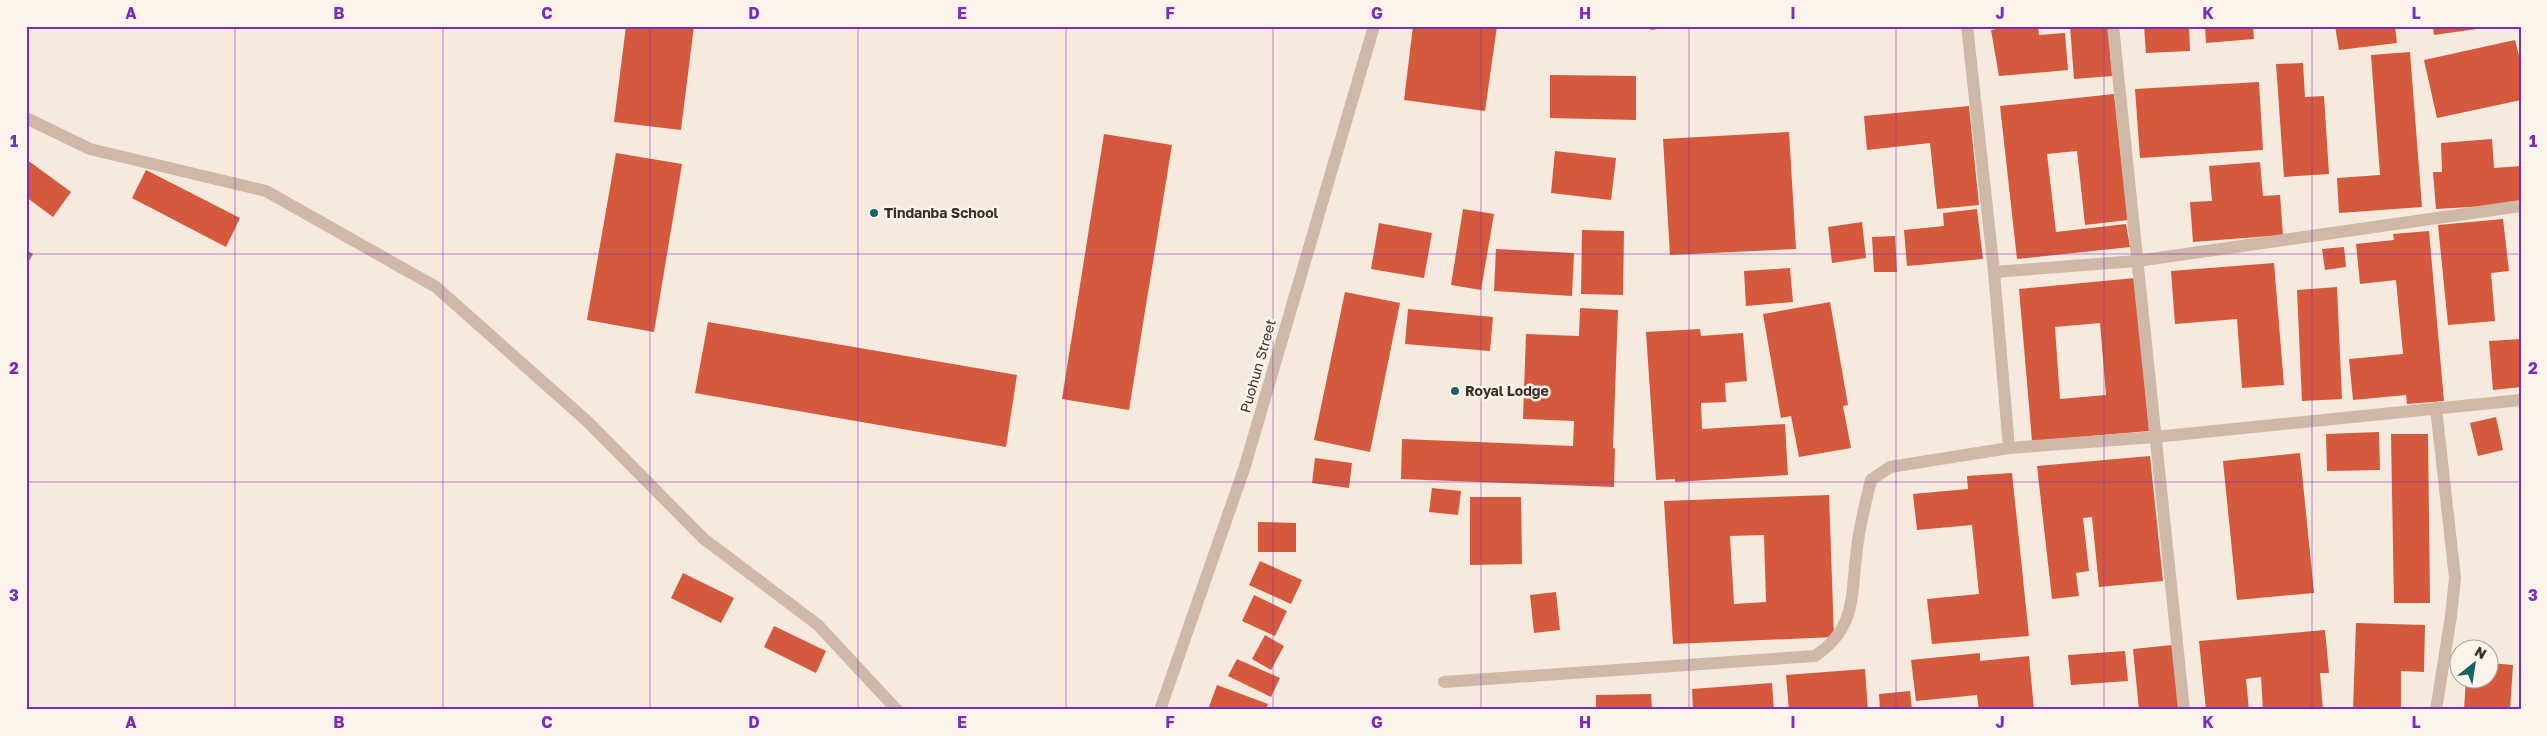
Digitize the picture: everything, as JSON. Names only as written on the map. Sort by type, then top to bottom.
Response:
[{"type":"street","name":"Puohun Street","points":[[1160,710],[1245,466],[1374,26]]},
{"type":"street","points":[[1967,26],[1994,272],[2009,448]]},
{"type":"street","points":[[2113,26],[2184,710]]},
{"type":"street","points":[[26,118],[90,149],[266,191],[436,287],[588,422],[704,539],[818,624],[897,710]]},
{"type":"street","points":[[1994,272],[2137,261],[2521,206]]},
{"type":"street","points":[[1444,682],[1815,656],[1831,645],[1844,625],[1853,599],[1856,556],[1871,480],[1890,467],[2009,448],[2155,437],[2521,400]]},
{"type":"street","points":[[2436,408],[2454,578],[2451,616],[2436,710]]},
{"type":"building","points":[[626,26],[694,26],[681,130],[614,122]]},
{"type":"building","points":[[1413,26],[1497,26],[1485,111],[1404,100]]},
{"type":"building","points":[[1650,26],[1671,26],[1671,27],[1651,30]]},
{"type":"building","points":[[2015,26],[2038,26],[2039,35],[2065,33],[2068,70],[1999,76],[1991,30]]},
{"type":"building","points":[[2070,26],[2108,26],[2112,76],[2074,79]]},
{"type":"building","points":[[2144,26],[2189,26],[2190,51],[2146,53]]},
{"type":"building","points":[[2205,26],[2253,26],[2254,39],[2206,43]]},
{"type":"building","points":[[2335,26],[2395,26],[2397,43],[2339,50]]},
{"type":"building","points":[[2433,26],[2491,26],[2491,27],[2434,35]]},
{"type":"building","points":[[2515,40],[2521,64],[2521,100],[2437,118],[2424,60]]},
{"type":"building","points":[[2410,52],[2422,207],[2339,213],[2337,178],[2380,175],[2371,55]]},
{"type":"building","points":[[2303,63],[2305,97],[2324,96],[2329,174],[2284,177],[2276,64]]},
{"type":"building","points":[[1550,75],[1636,76],[1636,120],[1550,118]]},
{"type":"building","points":[[2259,82],[2263,150],[2140,158],[2135,89]]},
{"type":"building","points":[[2114,94],[2128,220],[2085,225],[2077,151],[2047,154],[2056,232],[2126,224],[2130,247],[2017,259],[2000,106]]},
{"type":"building","points":[[1969,106],[1979,205],[1937,209],[1930,143],[1867,150],[1864,116]]},
{"type":"building","points":[[1789,132],[1796,249],[1670,255],[1663,139]]},
{"type":"building","points":[[1104,134],[1172,145],[1129,410],[1062,399]]},
{"type":"building","points":[[2492,139],[2494,168],[2521,166],[2521,204],[2436,209],[2433,172],[2442,172],[2441,143]]},
{"type":"building","points":[[1555,151],[1616,158],[1611,200],[1551,193]]},
{"type":"building","points":[[616,153],[682,164],[654,332],[587,320]]},
{"type":"building","points":[[26,159],[71,192],[53,217],[26,197]]},
{"type":"building","points":[[2260,162],[2263,196],[2280,195],[2283,235],[2193,242],[2190,202],[2212,201],[2209,166]]},
{"type":"building","points":[[146,170],[240,218],[226,247],[132,198]]},
{"type":"building","points":[[1463,209],[1494,214],[1481,290],[1451,285]]},
{"type":"building","points":[[1977,209],[1983,259],[1907,266],[1904,230],[1944,226],[1943,213]]},
{"type":"building","points":[[2503,219],[2509,271],[2491,273],[2495,321],[2448,325],[2438,225]]},
{"type":"building","points":[[1862,222],[1866,258],[1832,263],[1828,227]]},
{"type":"building","points":[[1379,223],[1432,233],[1424,278],[1371,269]]},
{"type":"building","points":[[1582,230],[1624,231],[1623,295],[1581,294]]},
{"type":"building","points":[[2429,231],[2444,401],[2407,404],[2406,395],[2353,400],[2349,359],[2403,354],[2396,280],[2360,284],[2356,244],[2394,240],[2393,234]]},
{"type":"building","points":[[1895,236],[1897,272],[1874,272],[1872,237]]},
{"type":"building","points":[[2344,247],[2346,267],[2325,270],[2322,249]]},
{"type":"building","points":[[1496,249],[1574,253],[1572,296],[1494,291]]},
{"type":"building","points":[[26,250],[33,254],[26,266]]},
{"type":"building","points":[[2274,263],[2284,385],[2242,388],[2237,319],[2175,324],[2171,271]]},
{"type":"building","points":[[1790,268],[1793,302],[1746,306],[1744,271]]},
{"type":"building","points":[[2135,278],[2149,431],[2032,441],[2019,289]],"holes":[[[2100,323],[2106,395],[2060,399],[2055,327]]]},
{"type":"building","points":[[2337,287],[2342,399],[2302,401],[2297,290]]},
{"type":"building","points":[[1345,292],[1400,303],[1370,452],[1314,440]]},
{"type":"building","points":[[1830,302],[1848,405],[1843,406],[1851,448],[1799,457],[1791,416],[1781,418],[1763,314]]},
{"type":"building","points":[[1580,308],[1618,310],[1613,448],[1615,449],[1614,487],[1401,479],[1402,439],[1573,446],[1574,421],[1523,419],[1526,334],[1579,336]]},
{"type":"building","points":[[1408,309],[1493,317],[1490,351],[1405,344]]},
{"type":"building","points":[[708,322],[1017,375],[1006,447],[695,393]]},
{"type":"building","points":[[1700,329],[1701,336],[1743,333],[1747,381],[1725,383],[1726,402],[1701,403],[1702,429],[1785,424],[1788,475],[1675,482],[1675,479],[1656,480],[1646,332]]},
{"type":"building","points":[[2521,339],[2521,387],[2493,390],[2489,341]]},
{"type":"building","points":[[2496,417],[2503,450],[2478,456],[2470,423]]},
{"type":"building","points":[[2379,432],[2380,470],[2327,471],[2326,434]]},
{"type":"building","points":[[2391,434],[2428,434],[2430,603],[2394,603]]},
{"type":"building","points":[[2300,453],[2314,593],[2237,600],[2223,461]]},
{"type":"building","points":[[2150,456],[2163,581],[2099,587],[2092,517],[2083,518],[2089,571],[2076,573],[2079,596],[2052,599],[2037,466]]},
{"type":"building","points":[[1315,458],[1352,463],[1349,488],[1312,483]]},
{"type":"building","points":[[2012,473],[2029,636],[1932,644],[1927,599],[1979,594],[1972,525],[1917,530],[1913,494],[1968,489],[1967,476]]},
{"type":"building","points":[[1432,488],[1461,491],[1458,515],[1429,512]]},
{"type":"building","points":[[1829,495],[1834,637],[1673,644],[1664,501]],"holes":[[[1764,535],[1766,602],[1734,604],[1730,536]]]},
{"type":"building","points":[[1470,497],[1521,497],[1522,564],[1470,565]]},
{"type":"building","points":[[1258,522],[1296,523],[1296,552],[1258,552]]},
{"type":"building","points":[[1260,561],[1302,580],[1291,604],[1249,585]]},
{"type":"building","points":[[683,573],[734,598],[721,623],[671,598]]},
{"type":"building","points":[[1556,592],[1560,630],[1534,633],[1530,595]]},
{"type":"building","points":[[1254,595],[1287,611],[1275,636],[1242,621]]},
{"type":"building","points":[[2356,623],[2425,625],[2424,672],[2401,671],[2401,710],[2353,710]]},
{"type":"building","points":[[774,626],[826,651],[816,673],[764,647]]},
{"type":"building","points":[[2325,630],[2329,673],[2320,673],[2323,710],[2263,710],[2261,677],[2246,679],[2249,710],[2206,710],[2199,641]]},
{"type":"building","points":[[1265,635],[1284,646],[1271,670],[1252,659]]},
{"type":"building","points":[[2172,645],[2179,710],[2139,710],[2133,649]]},
{"type":"building","points":[[2125,651],[2128,681],[2071,685],[2068,655]]},
{"type":"building","points":[[1980,653],[1980,661],[2029,656],[2034,710],[1979,710],[1977,695],[1916,701],[1911,660]]},
{"type":"building","points":[[1237,659],[1280,678],[1271,697],[1228,676]]},
{"type":"building","points":[[2500,664],[2513,665],[2510,710],[2464,710],[2465,688],[2500,688]]},
{"type":"building","points":[[1865,669],[1868,710],[1789,710],[1786,675]]},
{"type":"building","points":[[1772,683],[1774,710],[1693,710],[1692,689]]},
{"type":"building","points":[[1217,685],[1268,704],[1266,710],[1215,710],[1209,707]]},
{"type":"building","points":[[1910,691],[1912,710],[1880,710],[1879,694]]},
{"type":"building","points":[[1651,694],[1652,710],[1596,710],[1596,695]]},
{"type":"place","name":"Tindanba School","points":[[874,213]]},
{"type":"place","name":"Royal Lodge","points":[[1455,391]]}]
